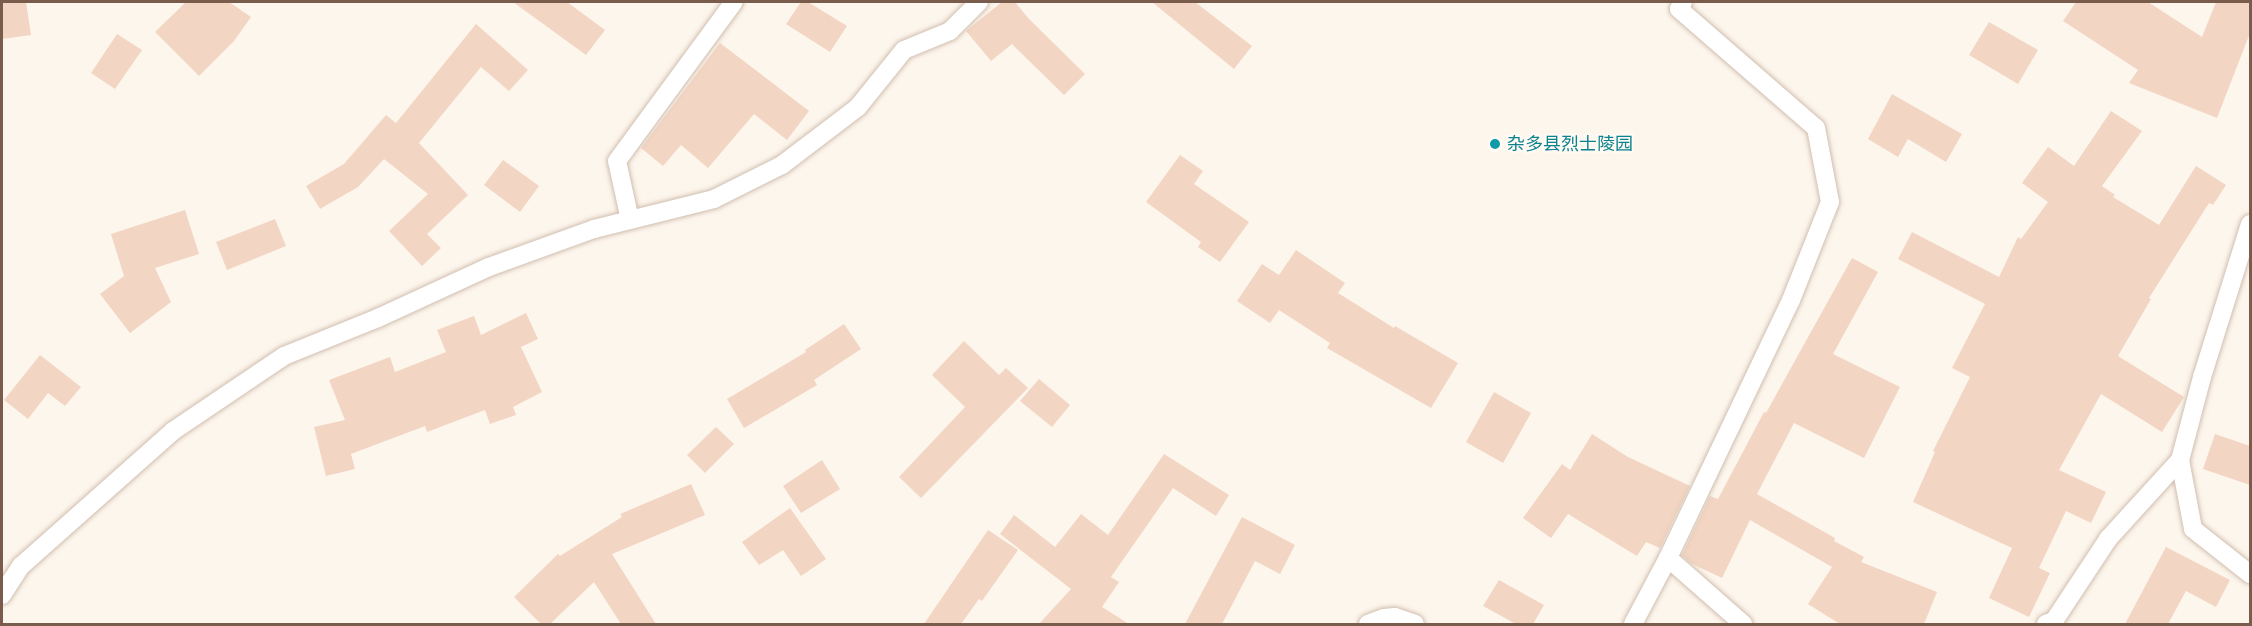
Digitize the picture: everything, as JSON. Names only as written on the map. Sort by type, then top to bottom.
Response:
[{"type":"lane","points":[[630,220],[617,161],[734,2]]},
{"type":"lane","points":[[2,595],[21,566],[173,431],[284,356],[378,318],[489,267],[594,229],[714,199],[782,165],[858,107],[904,50],[950,31],[979,2]]},
{"type":"lane","points":[[1633,624],[1668,558],[1791,300],[1830,202],[1816,128],[1679,9],[1683,2]]},
{"type":"lane","points":[[2250,224],[2202,378],[2180,460],[2193,529],[2250,573]]},
{"type":"lane","points":[[2046,624],[2054,621],[2108,539],[2180,460]]},
{"type":"lane","points":[[1668,558],[1743,624]]},
{"type":"lane","points":[[1368,624],[1395,617],[1415,624]]},
{"type":"building","points":[[2,2],[26,2],[31,35],[2,39]]},
{"type":"building","points":[[186,2],[229,2],[251,17],[234,41],[199,76],[155,32]]},
{"type":"building","points":[[513,2],[567,2],[605,30],[586,55]]},
{"type":"building","points":[[801,2],[808,2],[847,26],[830,52],[786,24]]},
{"type":"building","points":[[1002,2],[1015,2],[1029,19],[1085,74],[1064,95],[1012,44],[991,61],[966,31]]},
{"type":"building","points":[[1152,2],[1195,2],[1252,46],[1234,69]]},
{"type":"building","points":[[2076,2],[2148,2],[2202,37],[2216,2],[2250,2],[2250,33],[2217,118],[2129,83],[2138,70],[2063,21]]},
{"type":"building","points":[[1989,22],[2038,50],[2018,84],[1969,55]]},
{"type":"building","points":[[476,24],[528,70],[509,91],[481,67],[419,143],[468,195],[427,234],[441,248],[422,266],[389,231],[428,194],[384,159],[358,187],[320,209],[306,186],[344,164],[386,115],[396,123]]},
{"type":"building","points":[[117,34],[142,50],[115,89],[91,73]]},
{"type":"building","points":[[720,43],[809,111],[787,140],[754,114],[708,168],[681,145],[663,166],[641,148]]},
{"type":"building","points":[[1892,94],[1962,134],[1946,162],[1908,139],[1898,157],[1868,139]]},
{"type":"building","points":[[2111,111],[2142,131],[2102,186],[2115,195],[2113,197],[2159,225],[2196,166],[2226,185],[2213,205],[2209,203],[2149,298],[2151,299],[2118,356],[2184,397],[2162,432],[2101,394],[2059,470],[2106,492],[2091,523],[2066,511],[2039,568],[2050,573],[2029,617],[1989,598],[2012,548],[1913,502],[1935,452],[1933,451],[1970,377],[1952,368],[1985,304],[1898,259],[1912,232],[1999,277],[2018,237],[2021,239],[2048,202],[2022,183],[2048,147],[2074,166]]},
{"type":"building","points":[[1180,155],[1203,171],[1194,184],[1249,222],[1220,262],[1198,247],[1201,242],[1146,202]]},
{"type":"building","points":[[503,160],[539,186],[520,212],[484,185]]},
{"type":"building","points":[[185,210],[199,254],[155,268],[171,302],[130,333],[100,294],[124,276],[111,234]]},
{"type":"building","points":[[275,219],[286,246],[227,270],[216,242]]},
{"type":"building","points":[[1296,250],[1345,283],[1338,293],[1394,328],[1395,326],[1458,363],[1431,408],[1327,348],[1330,343],[1279,310],[1270,323],[1237,301],[1262,264],[1279,275]]},
{"type":"building","points":[[1852,258],[1878,272],[1833,354],[1900,387],[1864,458],[1794,423],[1757,494],[1835,538],[1834,541],[1864,557],[1861,562],[1937,592],[1924,624],[1840,624],[1808,604],[1832,567],[1750,520],[1722,578],[1690,563],[1682,555],[1710,496],[1718,499],[1764,412],[1766,413]]},
{"type":"building","points":[[526,313],[538,339],[521,347],[542,392],[513,407],[516,415],[490,424],[485,410],[427,432],[425,426],[351,454],[355,469],[326,476],[314,427],[345,420],[329,380],[390,357],[395,372],[446,352],[437,330],[474,316],[481,335]]},
{"type":"building","points":[[844,324],[861,349],[814,380],[817,385],[744,428],[727,399],[806,352],[805,350]]},
{"type":"building","points":[[964,341],[999,375],[1006,368],[1028,388],[921,498],[899,477],[965,407],[932,375]]},
{"type":"building","points":[[40,355],[81,387],[65,406],[48,393],[28,419],[4,400]]},
{"type":"building","points":[[1039,379],[1070,405],[1052,427],[1020,401]]},
{"type":"building","points":[[1494,392],[1531,413],[1503,463],[1466,442]]},
{"type":"building","points":[[716,427],[734,444],[705,473],[687,455]]},
{"type":"building","points":[[1592,434],[1628,457],[1690,486],[1660,548],[1646,542],[1637,556],[1568,514],[1551,538],[1523,518],[1562,464],[1570,470]]},
{"type":"building","points":[[2215,434],[2250,446],[2250,485],[2203,469]]},
{"type":"building","points":[[1164,454],[1229,495],[1216,516],[1173,488],[1111,577],[1119,582],[1102,607],[1129,624],[1039,624],[1071,589],[1000,534],[1014,515],[1055,547],[1081,514],[1108,535]]},
{"type":"building","points":[[822,460],[840,489],[801,513],[783,486]]},
{"type":"building","points":[[691,484],[705,515],[612,554],[656,624],[621,624],[594,582],[550,624],[541,624],[514,597],[558,554],[560,556],[622,517],[620,514]]},
{"type":"building","points":[[790,508],[826,559],[801,576],[783,550],[759,565],[742,542]]},
{"type":"building","points":[[1242,517],[1295,545],[1280,574],[1255,561],[1222,624],[1185,624]]},
{"type":"building","points":[[988,530],[1018,550],[982,601],[979,599],[961,624],[924,624]]},
{"type":"building","points":[[2166,547],[2230,580],[2216,607],[2186,591],[2168,624],[2125,624]]},
{"type":"building","points":[[1499,580],[1544,605],[1533,624],[1516,624],[1483,606]]},
{"type":"place","name":"杂多县烈士陵园","points":[[1495,144]]}]
